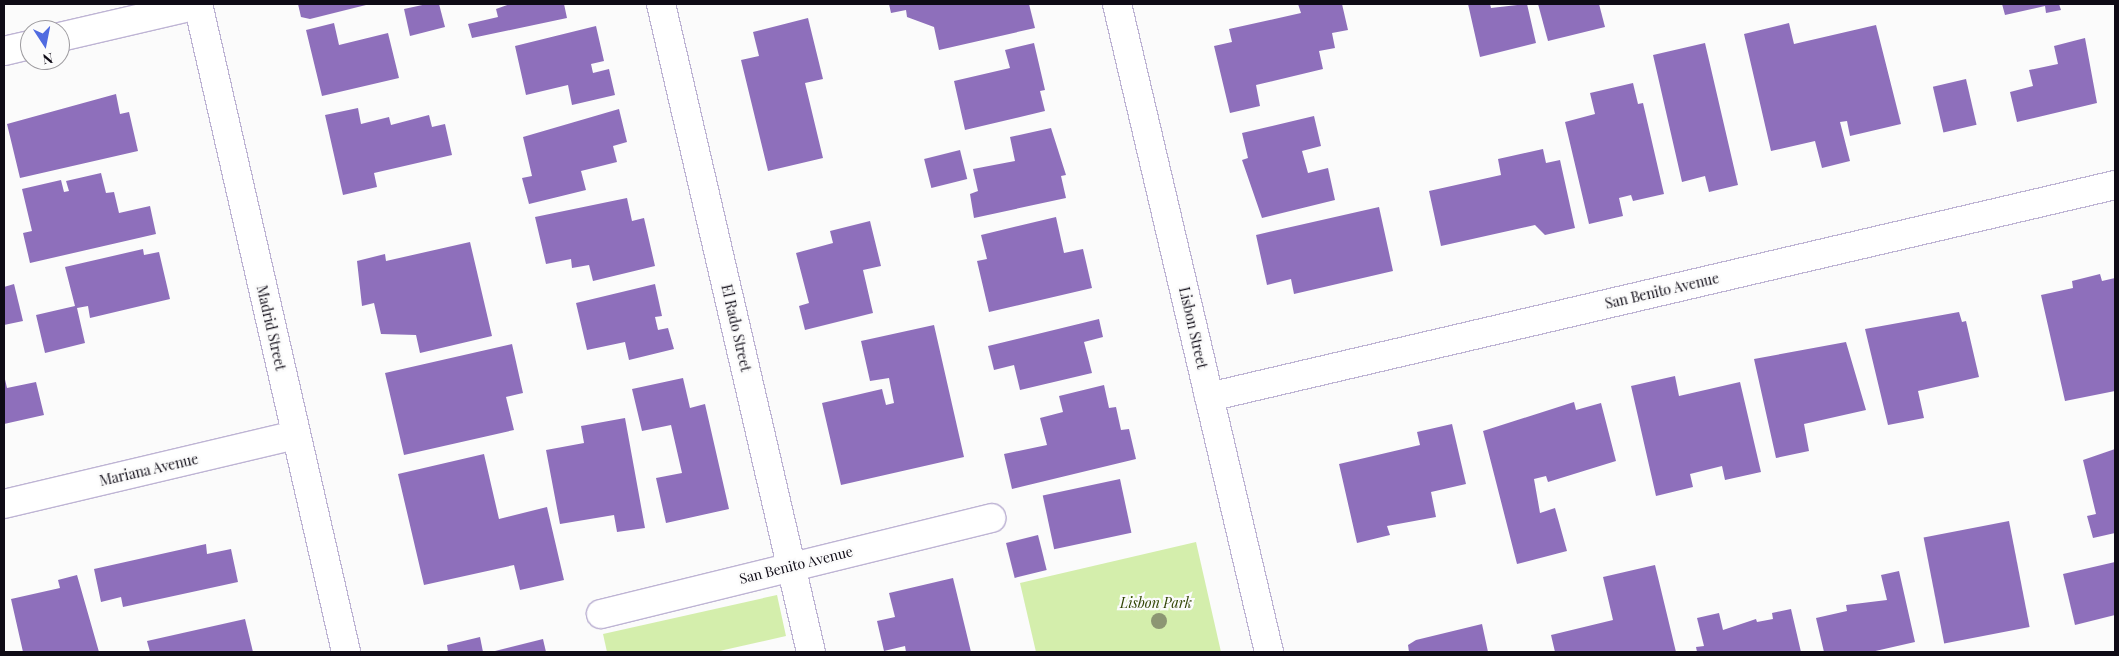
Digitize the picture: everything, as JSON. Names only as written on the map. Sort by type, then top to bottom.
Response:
[{"type":"street","points":[[70,35],[198,4]]},
{"type":"street","name":"Madrid Street","points":[[198,4],[346,652]]},
{"type":"street","name":"El Rado Street","points":[[661,4],[811,652]]},
{"type":"street","name":"Lisbon Street","points":[[1117,4],[1269,652]]},
{"type":"street","points":[[4,51],[20,47]]},
{"type":"street","name":"San Benito Avenue","points":[[1209,397],[2115,185]]},
{"type":"street","name":"Mariana Avenue","points":[[4,504],[295,435]]},
{"type":"street","name":"San Benito Avenue","points":[[601,614],[991,518]]},
{"type":"green space","name":"Lisbon Park","points":[[1196,542],[1221,652],[1036,652],[1020,583]]},
{"type":"green space","points":[[777,595],[786,636],[715,652],[607,652],[603,634]]},
{"type":"building","points":[[298,4],[370,4],[310,19],[301,17]]},
{"type":"building","points":[[427,4],[439,4],[445,27],[410,36],[404,9]]},
{"type":"building","points":[[510,4],[564,4],[567,18],[472,38],[468,24],[498,17],[496,9]]},
{"type":"building","points":[[889,4],[1029,4],[1035,28],[939,50],[934,27],[907,17],[906,10],[891,13]]},
{"type":"building","points":[[1298,4],[1342,4],[1348,30],[1332,33],[1335,48],[1319,51],[1323,69],[1256,85],[1260,106],[1230,113],[1214,46],[1232,42],[1229,29],[1301,13]]},
{"type":"building","points":[[1468,4],[1490,4],[1491,8],[1527,4],[1536,43],[1480,57]]},
{"type":"building","points":[[1538,4],[1599,4],[1605,27],[1548,41]]},
{"type":"building","points":[[2002,4],[2059,4],[2061,10],[2046,13],[2045,6],[2005,15]]},
{"type":"building","points":[[808,18],[823,79],[805,83],[823,158],[768,171],[741,60],[759,56],[753,32]]},
{"type":"building","points":[[334,23],[339,45],[388,33],[399,78],[322,96],[306,30]]},
{"type":"building","points":[[1789,23],[1794,44],[1876,25],[1901,124],[1850,136],[1847,121],[1840,122],[1850,161],[1822,168],[1815,141],[1771,151],[1744,34]]},
{"type":"building","points":[[596,26],[604,61],[591,64],[593,73],[609,69],[615,95],[572,105],[568,85],[526,95],[515,46]]},
{"type":"building","points":[[2085,38],[2097,103],[2017,122],[2010,92],[2033,86],[2029,70],[2058,64],[2054,46]]},
{"type":"building","points":[[1034,43],[1045,90],[1040,91],[1045,111],[965,130],[954,81],[1010,68],[1005,50]]},
{"type":"building","points":[[1705,43],[1738,185],[1709,192],[1705,176],[1682,182],[1653,55]]},
{"type":"building","points":[[1966,79],[1977,125],[1943,132],[1933,87]]},
{"type":"building","points":[[1633,83],[1638,104],[1643,103],[1664,194],[1633,201],[1631,195],[1619,198],[1623,216],[1589,224],[1565,122],[1595,114],[1590,93]]},
{"type":"building","points":[[116,94],[120,114],[129,112],[138,151],[20,178],[7,124]]},
{"type":"building","points":[[358,108],[361,124],[389,117],[391,125],[429,115],[432,127],[445,124],[452,155],[374,173],[377,187],[343,195],[325,115]]},
{"type":"building","points":[[619,109],[627,142],[613,146],[617,162],[581,171],[586,190],[529,204],[522,178],[532,176],[523,137]]},
{"type":"building","points":[[1314,116],[1321,146],[1302,151],[1308,173],[1328,168],[1335,200],[1262,218],[1242,160],[1248,158],[1242,133]]},
{"type":"building","points":[[1051,128],[1066,175],[1061,176],[1066,198],[974,218],[970,194],[978,191],[973,169],[1015,161],[1010,137]]},
{"type":"building","points":[[1543,149],[1546,163],[1560,160],[1575,228],[1545,235],[1535,225],[1441,246],[1429,191],[1501,175],[1498,159]]},
{"type":"building","points":[[960,150],[967,179],[931,188],[924,159]]},
{"type":"building","points":[[101,173],[106,193],[114,192],[119,213],[150,206],[156,234],[30,263],[23,233],[32,231],[22,189],[61,180],[64,192],[69,191],[66,181]]},
{"type":"building","points":[[627,198],[632,221],[644,218],[655,266],[593,281],[589,265],[572,268],[571,259],[546,264],[535,217]]},
{"type":"building","points":[[1379,207],[1393,271],[1294,294],[1291,279],[1267,285],[1256,235]]},
{"type":"building","points":[[1056,217],[1064,253],[1083,249],[1092,288],[989,312],[977,261],[987,259],[981,235]]},
{"type":"building","points":[[870,221],[881,266],[863,270],[873,313],[805,330],[799,306],[809,303],[796,253],[833,243],[830,231]]},
{"type":"building","points":[[470,242],[492,336],[420,353],[416,335],[381,334],[374,303],[362,306],[357,261],[385,254],[386,261]]},
{"type":"building","points":[[143,249],[144,255],[159,252],[170,299],[90,318],[88,306],[77,308],[85,343],[45,353],[36,315],[75,306],[65,267]]},
{"type":"building","points":[[2100,274],[2102,281],[2115,278],[2115,391],[2065,401],[2041,295],[2073,288],[2072,281]]},
{"type":"building","points":[[14,284],[23,321],[4,325],[4,287]]},
{"type":"building","points":[[655,284],[662,316],[655,317],[658,330],[668,328],[674,349],[629,360],[625,342],[587,350],[576,303]]},
{"type":"building","points":[[1959,312],[1962,322],[1966,321],[1979,377],[1918,391],[1924,418],[1888,425],[1865,329]]},
{"type":"building","points":[[1099,319],[1103,337],[1084,342],[1092,373],[1020,390],[1014,365],[994,370],[988,346]]},
{"type":"building","points":[[934,325],[964,457],[841,485],[822,403],[882,389],[886,405],[894,403],[889,378],[870,381],[861,341]]},
{"type":"building","points":[[1846,342],[1866,410],[1804,424],[1809,451],[1776,458],[1754,359]]},
{"type":"building","points":[[512,344],[523,393],[506,397],[514,430],[404,455],[385,373]]},
{"type":"building","points":[[4,375],[7,388],[36,382],[44,415],[4,424]]},
{"type":"building","points":[[1675,376],[1679,396],[1740,382],[1761,472],[1725,480],[1722,466],[1690,474],[1693,487],[1656,496],[1631,386]]},
{"type":"building","points":[[683,378],[690,408],[705,404],[729,509],[666,523],[656,478],[682,473],[671,425],[642,431],[632,389]]},
{"type":"building","points":[[1104,385],[1109,408],[1116,407],[1121,430],[1129,429],[1136,459],[1012,489],[1004,454],[1047,445],[1040,418],[1063,412],[1059,396]]},
{"type":"building","points":[[1574,402],[1576,410],[1601,403],[1616,461],[1548,482],[1546,476],[1534,479],[1540,513],[1555,508],[1567,551],[1517,564],[1483,431]]},
{"type":"building","points":[[625,418],[645,528],[617,532],[614,515],[560,524],[546,450],[584,443],[581,426]]},
{"type":"building","points":[[1452,424],[1466,484],[1431,492],[1436,517],[1387,526],[1390,535],[1357,543],[1339,464],[1420,445],[1417,432]]},
{"type":"building","points":[[2115,449],[2115,533],[2093,538],[2087,516],[2096,514],[2083,460]]},
{"type":"building","points":[[484,454],[499,519],[547,507],[564,580],[520,590],[514,565],[424,585],[398,474]]},
{"type":"building","points":[[1120,479],[1131,533],[1054,549],[1043,495]]},
{"type":"building","points":[[2009,521],[2030,627],[1944,644],[1924,538]]},
{"type":"building","points":[[1038,535],[1047,570],[1015,578],[1006,543]]},
{"type":"building","points":[[206,544],[207,554],[231,549],[238,582],[123,607],[121,597],[101,602],[94,569]]},
{"type":"building","points":[[2115,562],[2115,615],[2075,625],[2063,574]]},
{"type":"building","points":[[1655,565],[1676,652],[1555,652],[1551,635],[1613,620],[1603,577]]},
{"type":"building","points":[[1899,571],[1915,642],[1871,652],[1824,652],[1816,618],[1847,611],[1846,605],[1887,600],[1881,575]]},
{"type":"building","points":[[77,575],[99,652],[23,652],[11,599],[60,588],[58,580]]},
{"type":"building","points":[[953,578],[971,652],[906,652],[905,646],[884,651],[877,621],[895,617],[889,593]]},
{"type":"building","points":[[1791,609],[1801,652],[1697,652],[1696,647],[1704,646],[1697,618],[1719,613],[1723,630],[1756,619],[1757,622],[1773,619],[1772,613]]},
{"type":"building","points":[[245,619],[253,652],[150,652],[147,641]]},
{"type":"building","points":[[1482,624],[1488,652],[1409,652],[1408,645],[1416,640]]},
{"type":"building","points":[[480,637],[483,652],[448,652],[447,645]]},
{"type":"building","points":[[543,639],[546,652],[491,652]]}]
